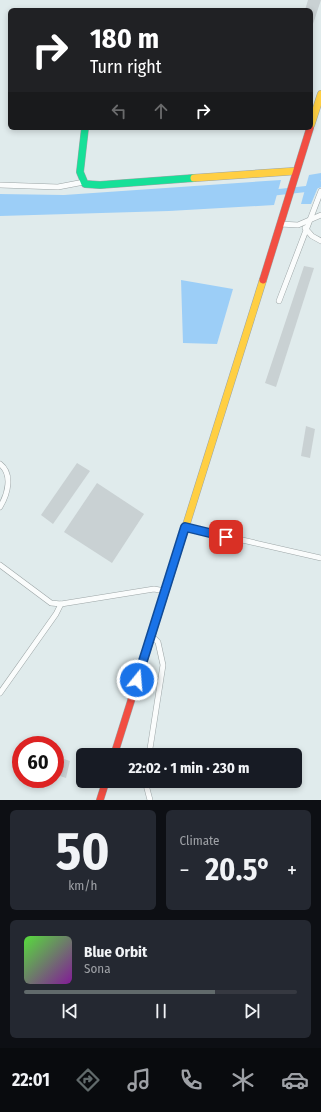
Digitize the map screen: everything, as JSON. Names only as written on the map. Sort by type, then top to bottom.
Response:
[{"type":"main road","points":[[313,120],[321,94]]},
{"type":"main road","points":[[85,130],[80,172],[85,184],[100,185],[296,171]]},
{"type":"main road","points":[[116,748],[310,130]]},
{"type":"main road","points":[[100,800],[104,788]]},
{"type":"street","points":[[0,185],[58,187],[84,182]]},
{"type":"street","points":[[279,301],[305,228],[321,191]]},
{"type":"street","points":[[280,224],[298,226],[321,215]]},
{"type":"street","points":[[305,228],[312,236],[321,241]]},
{"type":"street","points":[[0,464],[6,471],[8,483],[0,507]]},
{"type":"street","points":[[185,527],[321,558]]},
{"type":"street","points":[[0,565],[51,603],[61,604],[154,589],[165,591]]},
{"type":"street","points":[[0,693],[56,614],[61,604]]},
{"type":"street","points":[[150,748],[163,665],[158,642],[151,635]]},
{"type":"street","points":[[147,788],[150,800]]},
{"type":"water","points":[[321,173],[321,180],[311,204],[301,204],[309,175]]},
{"type":"water","points":[[281,180],[274,205],[169,211],[0,216],[0,194],[64,195]]},
{"type":"water","points":[[181,280],[233,289],[217,344],[183,343]]},
{"type":"building","points":[[308,0],[321,0],[313,24],[313,8],[306,8]]},
{"type":"building","points":[[304,266],[314,268],[276,387],[265,383]]},
{"type":"building","points":[[306,426],[315,429],[310,458],[301,456]]},
{"type":"building","points":[[77,463],[90,471],[53,524],[41,515]]},
{"type":"building","points":[[97,483],[144,514],[112,563],[64,532]]},
{"type":"building","points":[[64,759],[70,761],[66,778],[64,777]]},
{"type":"waterway","points":[[270,193],[306,189],[321,184]]},
{"type":"traffic: fast","points":[[85,130],[80,172],[85,184],[100,185],[194,178]]},
{"type":"traffic: slow","points":[[313,119],[321,94]]},
{"type":"traffic: slow","points":[[194,178],[296,171]]},
{"type":"traffic: slow","points":[[163,599],[263,280]]},
{"type":"traffic: jam","points":[[263,280],[309,130]]},
{"type":"traffic: jam","points":[[116,748],[163,599]]},
{"type":"traffic: jam","points":[[100,800],[104,788]]},
{"type":"route","points":[[137,680],[185,527],[226,537]]}]
